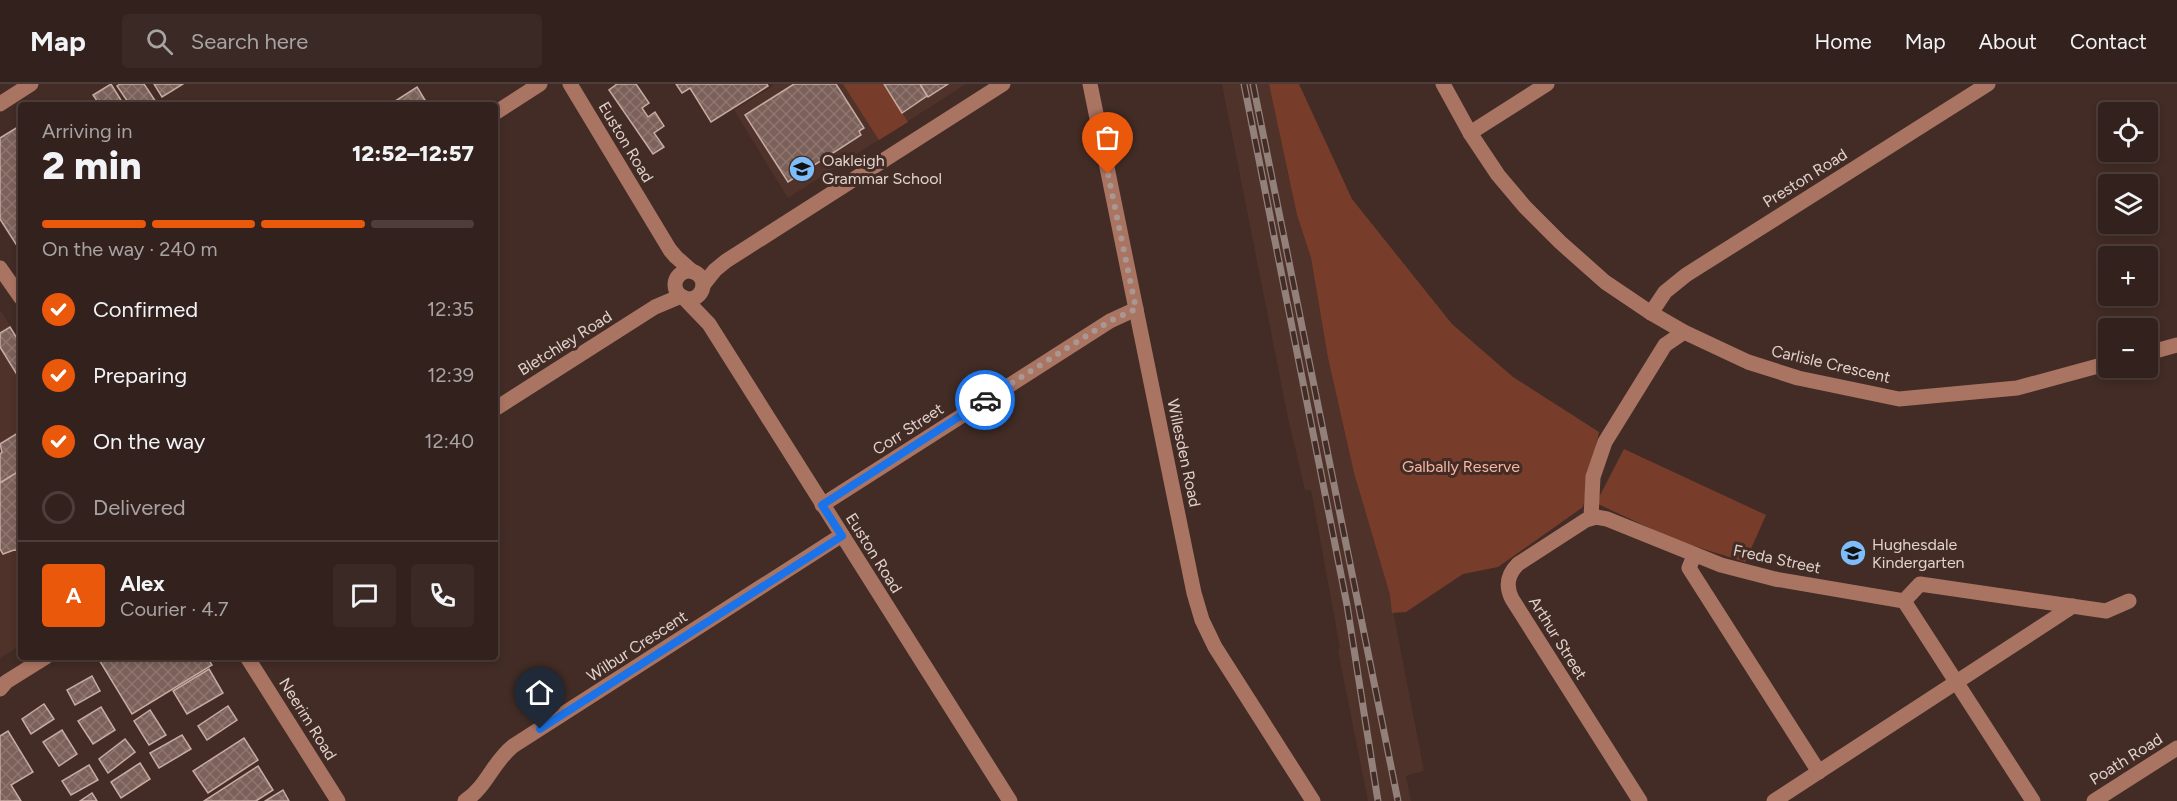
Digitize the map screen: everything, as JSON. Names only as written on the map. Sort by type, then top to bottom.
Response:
[{"type":"street","points":[[0,104],[31,84]]},
{"type":"street","points":[[498,111],[540,84]]},
{"type":"street","name":"Euston Road","points":[[570,84],[670,250],[698,279],[702,304],[709,324]]},
{"type":"street","points":[[698,279],[681,274],[679,290],[695,297],[698,279],[709,271],[1003,84]]},
{"type":"street","name":"Willesden Road","points":[[1090,84],[1194,593],[1202,620],[1215,647],[1312,801]]},
{"type":"street","name":"Carlisle Crescent","points":[[1443,84],[1470,133],[1498,175],[1542,226],[1605,282],[1651,314],[1748,362],[1798,378],[1899,399],[2018,388],[2098,366]]},
{"type":"street","points":[[1470,133],[1547,84]]},
{"type":"street","name":"Preston Road","points":[[1651,314],[1665,292],[1686,275],[1988,84]]},
{"type":"street","name":"Euston Road","points":[[670,250],[676,267],[679,290],[709,324],[1010,801]]},
{"type":"street","points":[[0,268],[18,293]]},
{"type":"street","points":[[0,280],[18,293]]},
{"type":"street","name":"Bletchley Road","points":[[498,407],[679,290]]},
{"type":"street","name":"Corr Street","points":[[822,505],[1110,321],[1136,309]]},
{"type":"street","points":[[1591,518],[1593,477],[1605,442],[1665,345],[1684,332]]},
{"type":"street","points":[[2158,350],[2177,345]]},
{"type":"street","name":"Freda Street","points":[[1591,518],[1607,519],[1721,565],[1775,579],[1904,601]]},
{"type":"street","name":"Arthur Street","points":[[1591,518],[1518,564],[1509,576],[1509,592],[1640,801]]},
{"type":"street","name":"Wilbur Crescent","points":[[465,801],[480,789],[499,760],[513,746],[842,536]]},
{"type":"street","points":[[1694,555],[1689,568],[1819,772]]},
{"type":"street","points":[[2033,801],[1904,601],[1920,584],[2106,610],[2129,601]]},
{"type":"street","points":[[1774,801],[2073,606]]},
{"type":"street","points":[[2,685],[41,660]]},
{"type":"street","name":"Neerim Road","points":[[249,660],[338,801]]},
{"type":"street","name":"Poath Road","points":[[2094,801],[2177,748]]},
{"type":"shaded area","name":"Oakleigh Grammar School","points":[[772,84],[966,84],[788,198],[734,110],[773,86]]},
{"type":"shaded area","points":[[1222,84],[1269,84],[1297,215],[1311,258],[1328,358],[1354,473],[1390,595],[1424,771],[1406,776],[1411,801],[1368,801],[1338,651],[1340,648],[1311,490],[1305,490],[1288,418]]},
{"type":"shaded area","points":[[0,310],[18,338],[18,647],[0,658]]},
{"type":"green space","points":[[843,84],[884,84],[908,122],[879,140]]},
{"type":"green space","name":"Galbally Reserve","points":[[1269,84],[1299,84],[1352,199],[1452,324],[1513,377],[1599,432],[1583,507],[1498,567],[1463,574],[1406,612],[1392,613],[1390,595],[1354,473],[1328,358],[1311,258],[1297,215]]},
{"type":"green space","points":[[1624,449],[1766,515],[1745,562],[1675,540],[1596,503]]},
{"type":"building","points":[[111,84],[122,102],[98,102],[93,95]]},
{"type":"building","points":[[144,84],[156,102],[128,102],[117,86]]},
{"type":"building","points":[[154,84],[183,84],[162,97]]},
{"type":"building","points":[[617,84],[636,84],[649,103],[642,108],[648,117],[655,112],[664,126],[654,133],[664,147],[653,154],[609,90]]},
{"type":"building","points":[[676,84],[767,84],[768,86],[711,122],[690,88],[682,93]]},
{"type":"building","points":[[794,84],[836,84],[864,128],[859,131],[861,135],[788,182],[745,115]]},
{"type":"building","points":[[884,84],[920,84],[927,96],[902,113]]},
{"type":"building","points":[[920,84],[948,84],[928,97]]},
{"type":"building","points":[[417,87],[426,102],[394,102]]},
{"type":"building","points":[[18,127],[18,247],[0,219],[0,138]]},
{"type":"building","points":[[10,327],[18,340],[18,376],[0,347],[0,333]]},
{"type":"building","points":[[18,433],[18,472],[0,483],[0,454],[2,452],[0,444]]},
{"type":"building","points":[[18,472],[18,551],[3,554],[0,549],[0,483]]},
{"type":"building","points":[[99,660],[209,660],[212,665],[132,714]]},
{"type":"building","points":[[209,669],[223,693],[187,714],[173,691]]},
{"type":"building","points":[[92,676],[100,691],[75,705],[67,690]]},
{"type":"building","points":[[44,704],[54,719],[31,734],[22,719]]},
{"type":"building","points":[[228,706],[237,720],[207,740],[198,726]]},
{"type":"building","points":[[101,707],[115,730],[93,744],[78,721]]},
{"type":"building","points":[[150,710],[166,735],[149,745],[134,721]]},
{"type":"building","points":[[62,730],[77,754],[59,766],[43,742]]},
{"type":"building","points":[[8,731],[33,772],[11,785],[21,801],[0,801],[0,736]]},
{"type":"building","points":[[182,735],[191,749],[159,768],[150,753]]},
{"type":"building","points":[[244,738],[258,760],[208,793],[193,771]]},
{"type":"building","points":[[125,739],[135,752],[108,773],[99,759]]},
{"type":"building","points":[[140,763],[150,779],[121,798],[111,782]]},
{"type":"building","points":[[89,765],[98,780],[71,795],[62,781]]},
{"type":"building","points":[[258,766],[273,790],[256,801],[204,801]]},
{"type":"building","points":[[283,790],[289,801],[265,801]]},
{"type":"building","points":[[92,793],[97,801],[80,801]]},
{"type":"railway","points":[[1244,84],[1347,605],[1378,801]]},
{"type":"railway","points":[[1253,84],[1398,801]]},
{"type":"way so far","points":[[985,400],[1110,321],[1136,309],[1108,174]]},
{"type":"place","name":"Oakleigh Grammar School","points":[[802,169]]},
{"type":"place","name":"Hughesdale Kindergarten","points":[[1853,553]]},
{"type":"route","points":[[540,729],[842,536],[822,505],[985,400]]}]
